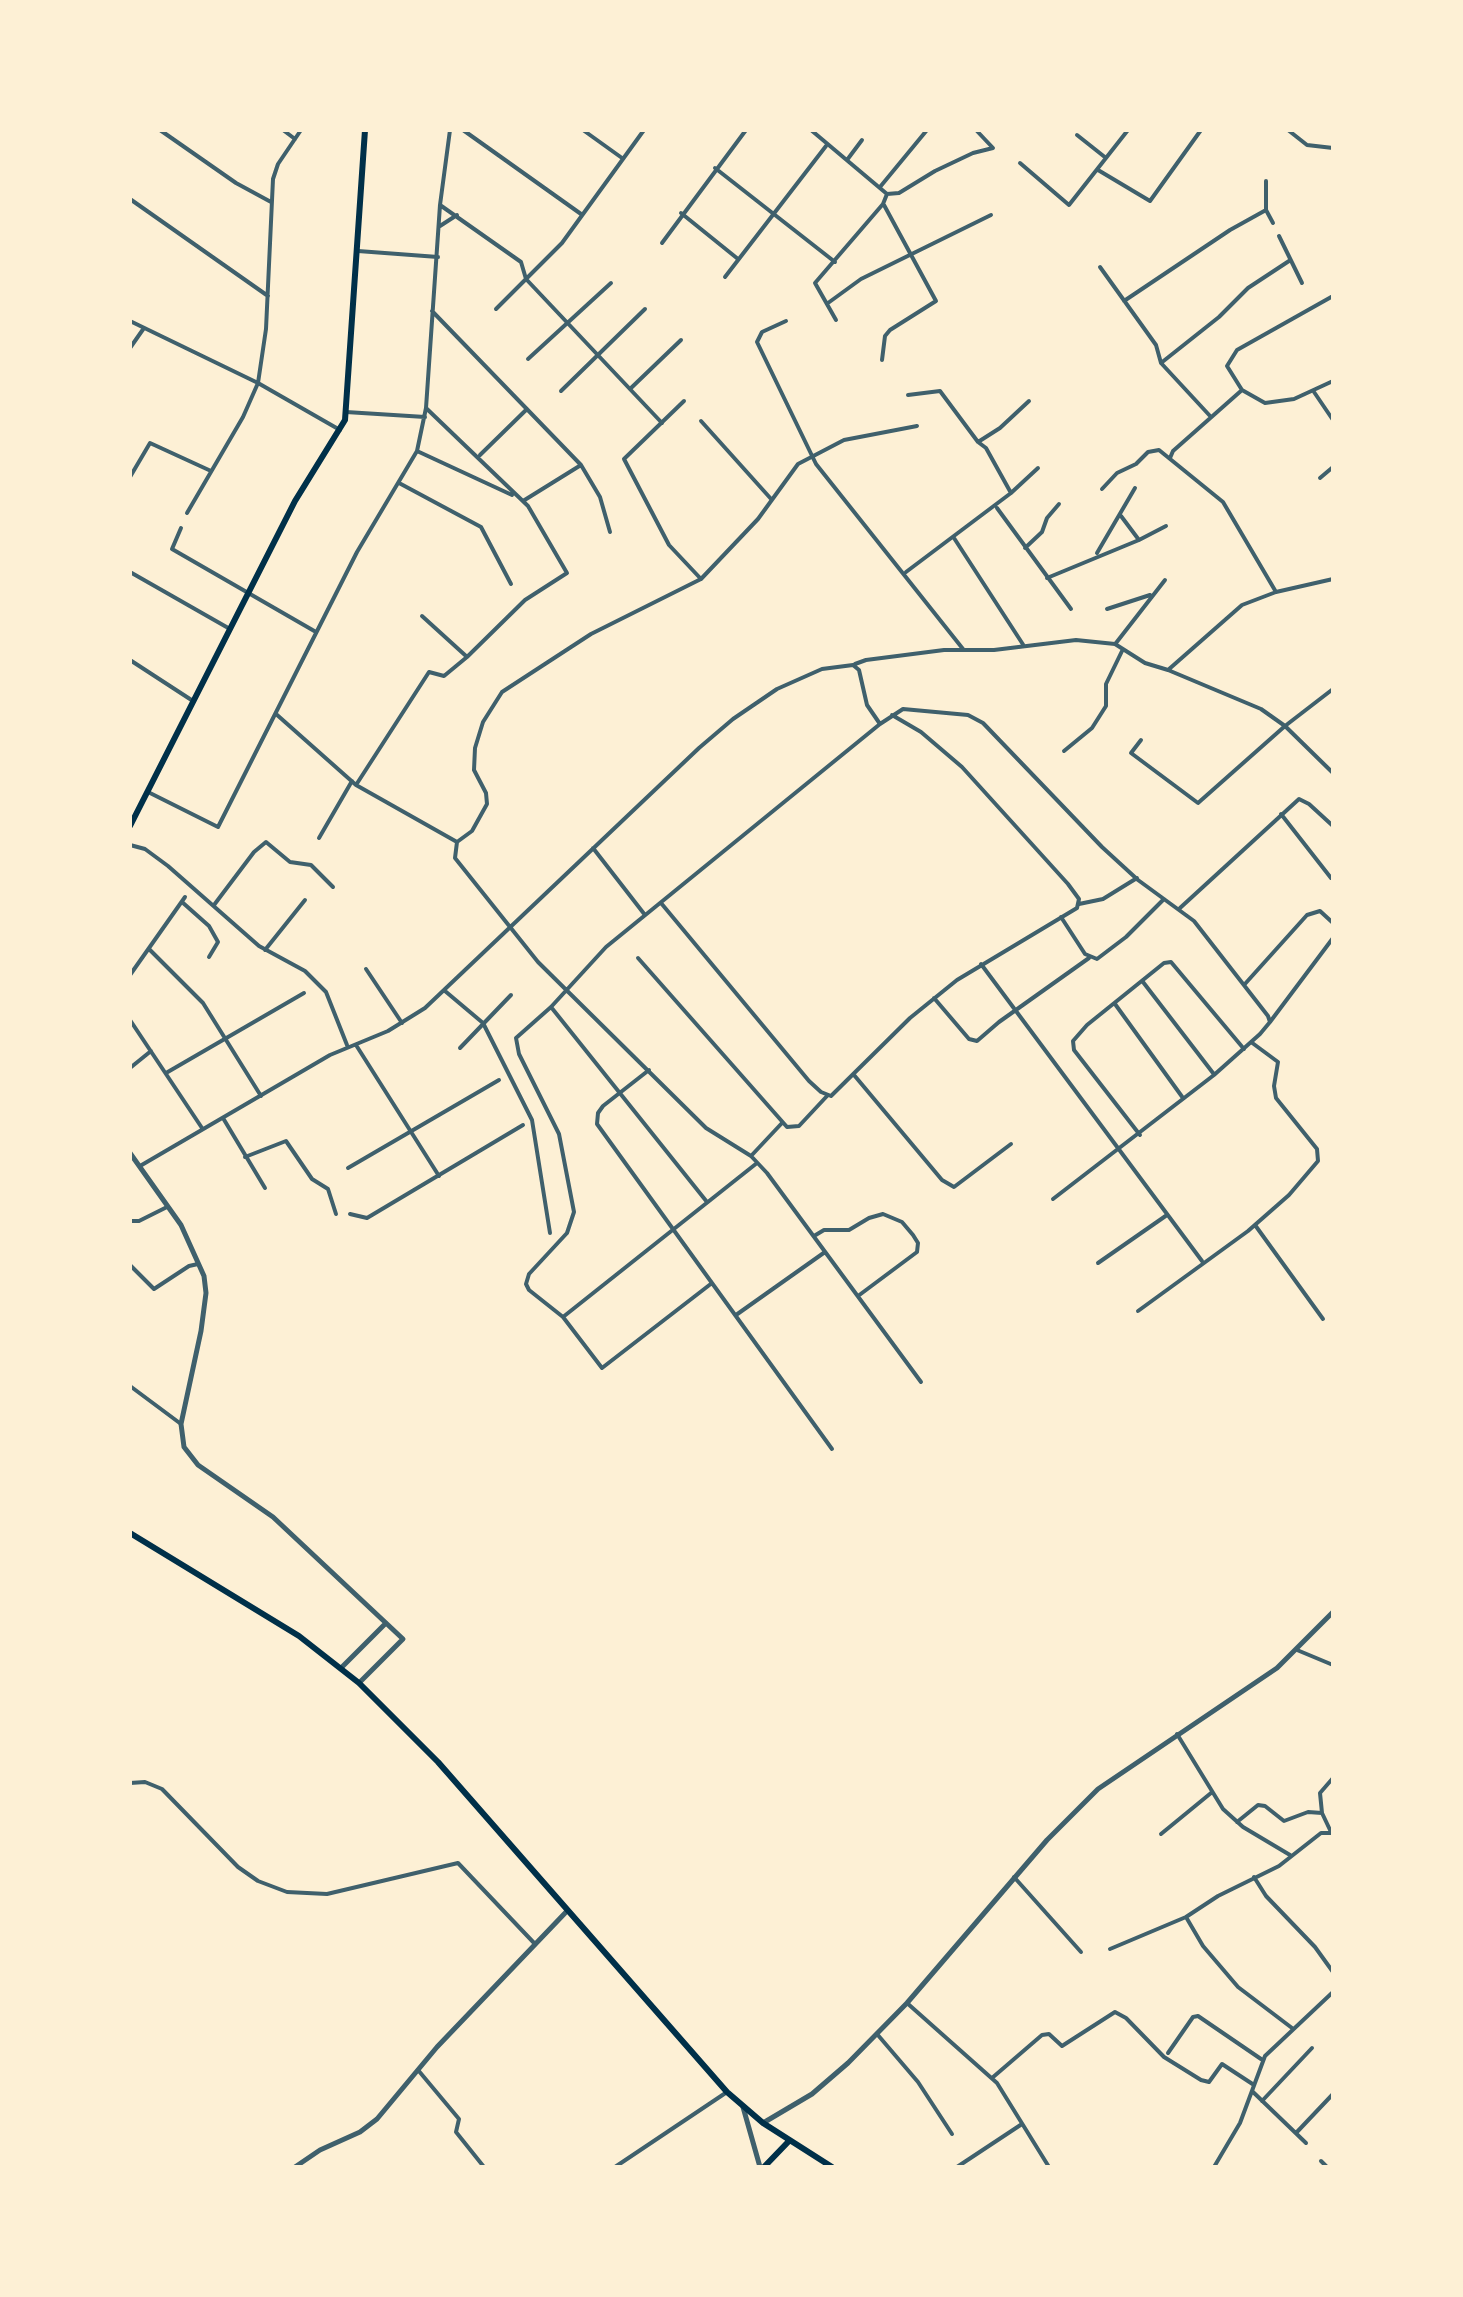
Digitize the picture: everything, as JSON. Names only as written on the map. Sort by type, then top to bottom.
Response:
[{"type":"main road","points":[[130,826],[295,501],[340,430],[346,412],[365,130]]},
{"type":"main road","points":[[130,1533],[286,1628],[359,1683],[412,1734],[570,1909],[727,2092],[763,2123],[832,2167]]},
{"type":"main road","points":[[762,2167],[789,2140]]},
{"type":"street","points":[[160,130],[236,184],[271,202]]},
{"type":"street","points":[[283,130],[295,138]]},
{"type":"street","points":[[187,513],[258,383],[275,172],[301,130]]},
{"type":"street","points":[[148,792],[218,828],[357,552],[417,450],[426,408],[438,228],[450,130]]},
{"type":"street","points":[[463,130],[582,214]]},
{"type":"street","points":[[583,130],[622,158]]},
{"type":"street","points":[[496,309],[562,243],[644,130]]},
{"type":"street","points":[[662,244],[681,213],[746,130]]},
{"type":"street","points":[[811,130],[887,194]]},
{"type":"street","points":[[880,187],[926,130]]},
{"type":"street","points":[[887,194],[905,191],[935,171],[994,148],[976,130]]},
{"type":"street","points":[[1020,164],[1066,205],[1071,204],[1128,130]]},
{"type":"street","points":[[1098,170],[1150,201],[1201,130]]},
{"type":"street","points":[[1288,130],[1306,145],[1333,148]]},
{"type":"street","points":[[1076,135],[1106,158]]},
{"type":"street","points":[[847,160],[862,140]]},
{"type":"street","points":[[725,277],[828,144]]},
{"type":"street","points":[[715,168],[835,262]]},
{"type":"street","points":[[1266,181],[1266,210],[1272,223]]},
{"type":"street","points":[[836,320],[815,283],[883,204],[887,194]]},
{"type":"street","points":[[130,199],[268,296]]},
{"type":"street","points":[[882,360],[885,336],[890,330],[936,300],[883,204]]},
{"type":"street","points":[[440,205],[521,262],[526,279],[662,423]]},
{"type":"street","points":[[1124,301],[1266,210]]},
{"type":"street","points":[[681,213],[738,260]]},
{"type":"street","points":[[828,303],[861,279],[990,214]]},
{"type":"street","points":[[438,228],[458,215]]},
{"type":"street","points":[[1279,236],[1302,283]]},
{"type":"street","points":[[358,250],[438,257]]},
{"type":"street","points":[[1161,364],[1248,288],[1289,262]]},
{"type":"street","points":[[1100,267],[1156,345],[1161,364],[1211,416]]},
{"type":"street","points":[[528,359],[611,282]]},
{"type":"street","points":[[1333,296],[1231,356],[1227,366],[1242,390],[1258,402],[1271,404],[1314,392],[1333,380]]},
{"type":"street","points":[[562,391],[645,309]]},
{"type":"street","points":[[432,311],[580,465],[600,497],[610,532]]},
{"type":"street","points":[[130,321],[258,383],[340,430]]},
{"type":"street","points":[[786,321],[762,332],[757,342],[813,457],[964,649]]},
{"type":"street","points":[[130,348],[144,328]]},
{"type":"street","points":[[628,390],[680,340]]},
{"type":"street","points":[[1170,458],[1173,451],[1242,390]]},
{"type":"street","points":[[908,395],[940,391],[986,448],[1011,493]]},
{"type":"street","points":[[1314,392],[1333,420]]},
{"type":"street","points":[[684,401],[624,460],[669,545],[700,579]]},
{"type":"street","points":[[978,442],[1029,401]]},
{"type":"street","points":[[318,838],[429,672],[444,676],[525,600],[567,572],[520,499],[426,408]]},
{"type":"street","points":[[478,456],[527,410]]},
{"type":"street","points":[[346,412],[425,417]]},
{"type":"street","points":[[701,421],[772,500]]},
{"type":"street","points":[[917,426],[844,440],[798,464],[772,500],[700,579],[591,634],[502,692],[483,722],[475,748],[474,770],[487,804],[472,830],[457,842],[455,858],[509,930],[567,990],[706,1128],[758,1163],[921,1382]]},
{"type":"street","points":[[130,477],[150,443],[211,472]]},
{"type":"street","points":[[417,450],[520,499]]},
{"type":"street","points":[[1102,489],[1117,473],[1136,464],[1148,452],[1160,450],[1222,502],[1276,592]]},
{"type":"street","points":[[520,499],[580,465]]},
{"type":"street","points":[[1320,478],[1333,467]]},
{"type":"street","points":[[905,573],[996,507],[1038,468]]},
{"type":"street","points":[[399,483],[481,527],[512,584]]},
{"type":"street","points":[[1096,556],[1136,488]]},
{"type":"street","points":[[1025,548],[1042,532],[1050,513],[1059,504]]},
{"type":"street","points":[[996,507],[1070,609]]},
{"type":"street","points":[[1122,516],[1139,540]]},
{"type":"street","points":[[1047,578],[1166,526]]},
{"type":"street","points":[[181,528],[172,549],[316,632]]},
{"type":"street","points":[[954,538],[1024,646]]},
{"type":"street","points":[[130,572],[232,630]]},
{"type":"street","points":[[1168,670],[1242,605],[1276,592],[1333,579]]},
{"type":"street","points":[[1115,644],[1166,580]]},
{"type":"street","points":[[1107,609],[1152,594]]},
{"type":"street","points":[[422,616],[467,657]]},
{"type":"street","points":[[140,1166],[347,1048],[402,1023],[445,991],[718,731],[746,709],[807,675],[833,666],[1064,640],[1115,644],[1145,663],[1261,709],[1285,726],[1333,773]]},
{"type":"street","points":[[1064,751],[1092,728],[1106,706],[1106,684],[1123,648]]},
{"type":"street","points":[[130,660],[195,702]]},
{"type":"street","points":[[853,665],[859,670],[867,706],[880,724]]},
{"type":"street","points":[[1141,740],[1131,753],[1198,802],[1333,689]]},
{"type":"street","points":[[712,1283],[602,1368],[562,1317],[529,1290],[526,1279],[567,1233],[574,1198],[559,1134],[515,1042],[606,947],[892,715],[910,708],[978,719],[1102,847],[1206,933],[1270,1022]]},
{"type":"street","points":[[276,714],[354,783],[457,842]]},
{"type":"street","points":[[892,715],[920,732],[962,767],[1068,884],[1079,904]]},
{"type":"street","points":[[1178,910],[1299,799],[1333,826]]},
{"type":"street","points":[[1281,814],[1330,878]]},
{"type":"street","points":[[214,905],[266,842],[290,862],[311,865],[334,887]]},
{"type":"street","points":[[130,844],[153,854],[265,950],[296,965],[326,992],[347,1048]]},
{"type":"street","points":[[593,848],[646,915]]},
{"type":"street","points":[[638,958],[782,1123],[793,1128],[826,1096],[836,1093],[934,998],[980,964],[1079,904],[1103,899],[1137,878]]},
{"type":"street","points":[[934,998],[974,1042],[1088,958],[1101,957],[1164,899]]},
{"type":"street","points":[[130,975],[184,900],[210,926],[218,942],[209,957]]},
{"type":"street","points":[[265,950],[305,900]]},
{"type":"street","points":[[661,903],[826,1096]]},
{"type":"street","points":[[1244,985],[1307,916],[1320,911],[1333,923]]},
{"type":"street","points":[[1060,917],[1088,958]]},
{"type":"street","points":[[1052,1200],[1244,1050],[1333,938]]},
{"type":"street","points":[[150,950],[204,1003],[261,1096]]},
{"type":"street","points":[[1140,1135],[1072,1046],[1077,1034],[1164,962],[1175,964],[1244,1050]]},
{"type":"street","points":[[980,964],[1203,1262]]},
{"type":"street","points":[[366,968],[402,1023]]},
{"type":"street","points":[[1143,982],[1214,1075]]},
{"type":"street","points":[[445,991],[483,1024],[532,1120],[550,1234]]},
{"type":"street","points":[[166,1073],[304,993]]},
{"type":"street","points":[[460,1048],[510,995]]},
{"type":"street","points":[[1116,1004],[1184,1099]]},
{"type":"street","points":[[552,1007],[707,1202]]},
{"type":"street","points":[[130,1020],[203,1130]]},
{"type":"street","points":[[1138,1311],[1255,1225],[1289,1196],[1320,1157],[1276,1098],[1278,1062],[1251,1042]]},
{"type":"street","points":[[356,1044],[439,1176]]},
{"type":"street","points":[[130,1068],[151,1052]]},
{"type":"street","points":[[649,1070],[598,1113],[597,1124],[832,1449]]},
{"type":"street","points":[[854,1075],[942,1180],[954,1187],[1011,1144]]},
{"type":"street","points":[[348,1168],[499,1080]]},
{"type":"street","points":[[223,1118],[265,1188]]},
{"type":"street","points":[[751,1156],[782,1123]]},
{"type":"street","points":[[350,1214],[367,1218],[523,1125]]},
{"type":"street","points":[[246,1157],[286,1141],[312,1180],[328,1188],[336,1214]]},
{"type":"street","points":[[130,1153],[169,1205],[201,1264],[204,1307],[181,1424],[184,1447],[198,1465],[273,1517],[403,1640],[359,1683]]},
{"type":"street","points":[[562,1317],[758,1163]]},
{"type":"street","points":[[130,1221],[169,1205]]},
{"type":"street","points":[[814,1236],[824,1230],[849,1230],[883,1214],[902,1222],[913,1235],[918,1243],[917,1252],[858,1296]]},
{"type":"street","points":[[1098,1263],[1167,1214]]},
{"type":"street","points":[[1255,1225],[1323,1318]]},
{"type":"street","points":[[736,1316],[825,1252]]},
{"type":"street","points":[[130,1265],[154,1288],[189,1266],[201,1264]]},
{"type":"street","points":[[130,1386],[181,1424]]},
{"type":"street","points":[[763,2123],[825,2083],[876,2034],[1098,1789],[1277,1668],[1333,1612]]},
{"type":"street","points":[[341,1668],[386,1623]]},
{"type":"street","points":[[1297,1650],[1333,1666]]},
{"type":"street","points":[[1176,1734],[1211,1793],[1237,1822],[1292,1856]]},
{"type":"street","points":[[1332,1834],[1319,1797],[1333,1778]]},
{"type":"street","points":[[130,1783],[145,1782],[162,1789],[238,1867],[288,1892],[327,1894],[458,1863],[536,1944]]},
{"type":"street","points":[[1162,1834],[1211,1793]]},
{"type":"street","points":[[1237,1822],[1258,1805],[1284,1821],[1308,1812],[1322,1813]]},
{"type":"street","points":[[1110,1949],[1186,1917],[1292,1856],[1321,1833],[1332,1834]]},
{"type":"street","points":[[1254,1877],[1333,1972]]},
{"type":"street","points":[[1014,1878],[1081,1952]]},
{"type":"street","points":[[294,2167],[377,2120],[418,2070],[570,1909]]},
{"type":"street","points":[[1186,1917],[1238,1987],[1293,2029]]},
{"type":"street","points":[[1214,2167],[1254,2090],[1260,2058],[1333,1992]]},
{"type":"street","points":[[907,2003],[992,2078],[1048,2167]]},
{"type":"street","points":[[992,2078],[1042,2036],[1049,2034],[1062,2046],[1115,2012],[1164,2056],[1201,2080],[1209,2082],[1222,2064],[1306,2143]]},
{"type":"street","points":[[1168,2053],[1193,2017],[1198,2016],[1260,2058]]},
{"type":"street","points":[[876,2034],[918,2082],[952,2134]]},
{"type":"street","points":[[1262,2101],[1312,2048]]},
{"type":"street","points":[[418,2070],[460,2118],[456,2132],[484,2167]]},
{"type":"street","points":[[615,2167],[727,2092]]},
{"type":"street","points":[[1296,2133],[1333,2094]]},
{"type":"street","points":[[743,2106],[762,2167]]},
{"type":"street","points":[[957,2167],[1022,2124]]},
{"type":"street","points":[[1321,2161],[1327,2167]]}]
